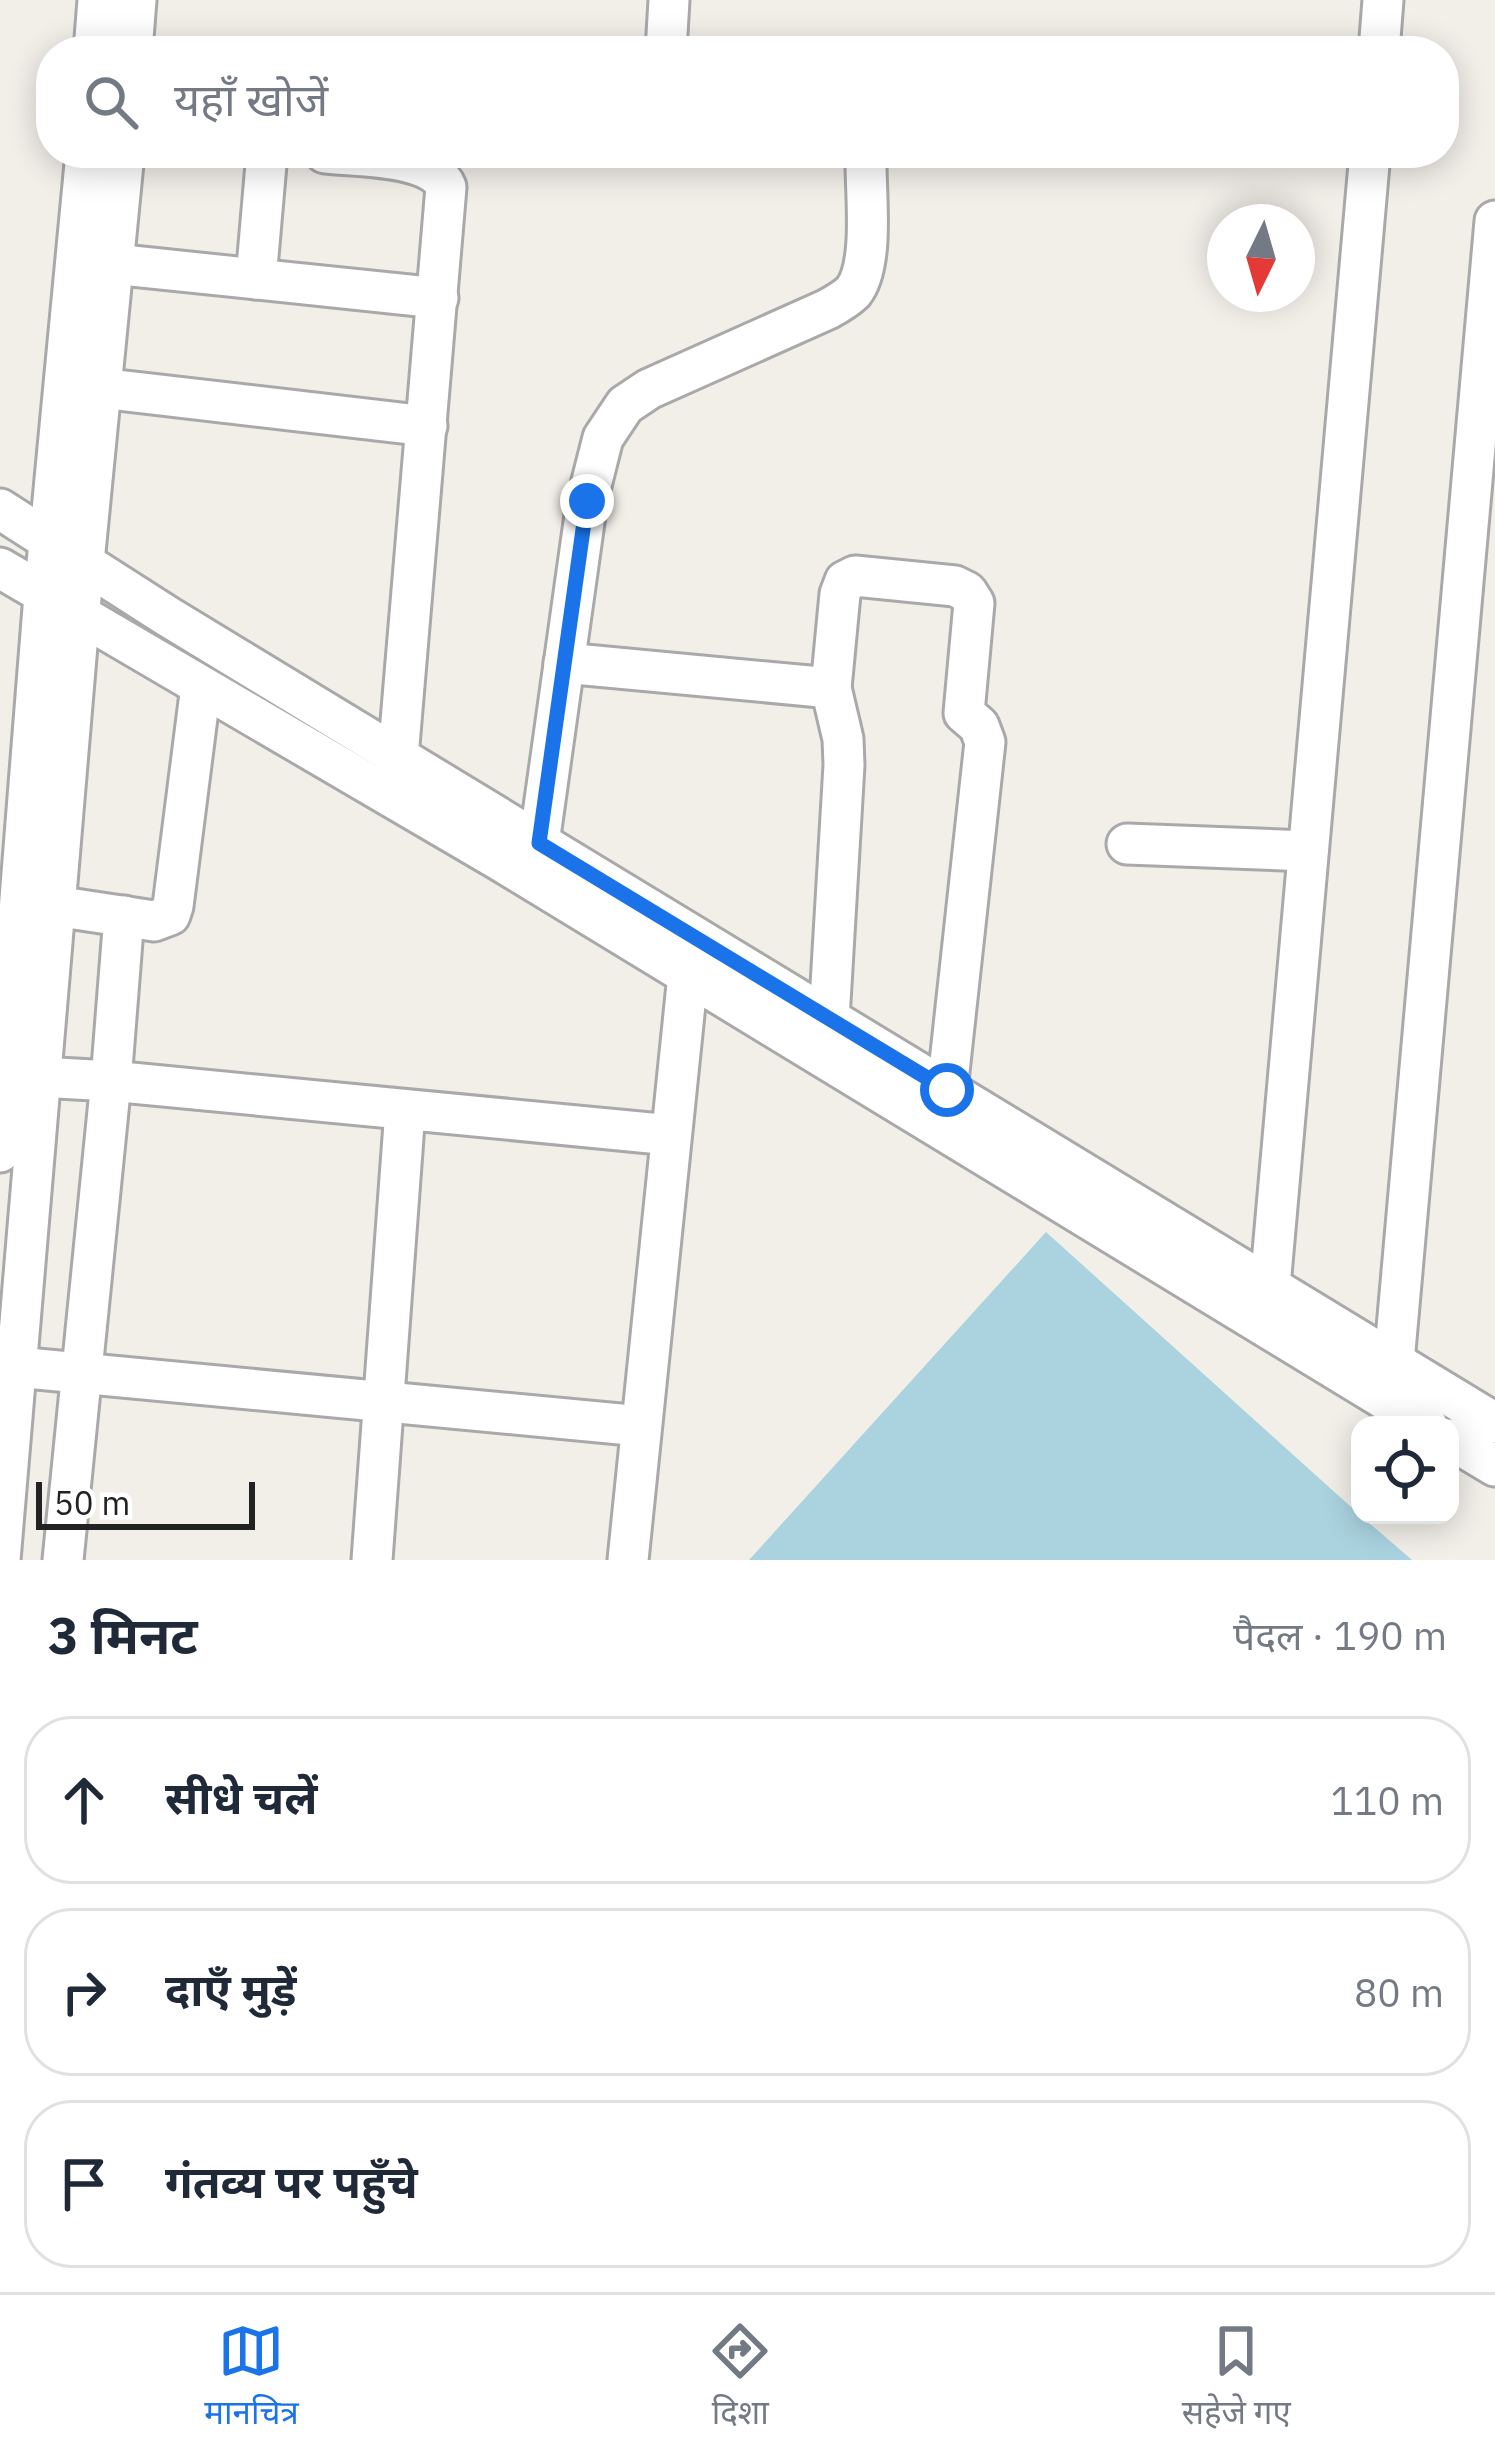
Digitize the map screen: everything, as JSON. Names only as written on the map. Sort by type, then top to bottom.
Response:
[{"type":"street","points":[[95,36],[98,0]]},
{"type":"street","points":[[133,36],[136,0]]},
{"type":"street","points":[[667,36],[668,0]]},
{"type":"street","points":[[1380,36],[1383,0]]},
{"type":"street","points":[[0,1560],[40,1077],[16,750],[44,595],[85,168]]},
{"type":"street","points":[[0,1150],[25,905],[80,616],[123,168]]},
{"type":"street","points":[[256,279],[266,168]]},
{"type":"street","points":[[398,757],[447,198],[442,176],[431,168]]},
{"type":"street","points":[[539,843],[587,501],[603,437],[625,405],[649,389],[850,296],[862,278],[865,256],[866,168]]},
{"type":"street","points":[[1270,1286],[1369,168]]},
{"type":"street","points":[[1394,1362],[1495,221]]},
{"type":"street","points":[[113,264],[438,298]]},
{"type":"street","points":[[100,388],[427,426]]},
{"type":"street","points":[[0,509],[167,616],[1495,1423]]},
{"type":"street","points":[[0,568],[499,860],[1412,1416]]},
{"type":"street","points":[[829,1018],[844,765],[831,688],[840,594],[845,581],[868,575],[955,586],[974,603],[964,713],[984,732],[985,757],[947,1090]]},
{"type":"street","points":[[565,663],[831,688]]},
{"type":"street","points":[[25,905],[154,921],[170,915],[201,686]]},
{"type":"street","points":[[1127,844],[1308,851]]},
{"type":"street","points":[[63,1560],[124,916]]},
{"type":"street","points":[[628,1560],[688,975]]},
{"type":"street","points":[[40,1077],[671,1135]]},
{"type":"street","points":[[372,1560],[405,1110]]},
{"type":"street","points":[[16,1367],[641,1426]]},
{"type":"street","points":[[1459,1444],[1495,1466]]},
{"type":"water","points":[[1046,1232],[1351,1507],[1351,1524],[1370,1524],[1412,1560],[749,1560]]},
{"type":"route","points":[[587,501],[539,843],[947,1090]]}]
